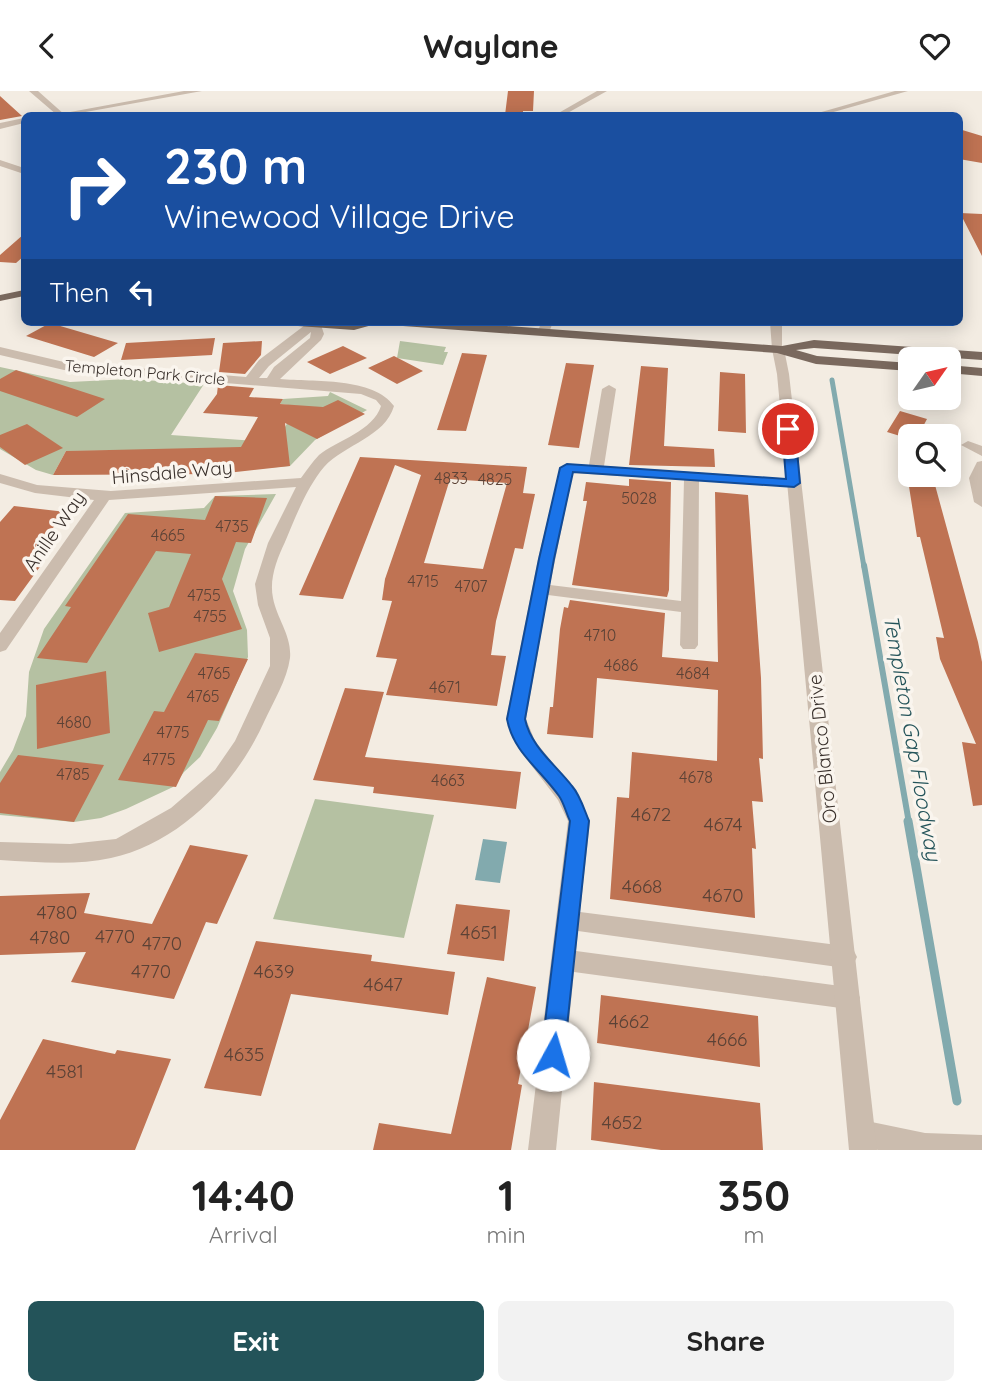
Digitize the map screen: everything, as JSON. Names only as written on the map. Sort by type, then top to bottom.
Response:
[{"type":"main road","points":[[0,286],[21,288]]},
{"type":"main road","points":[[0,299],[21,294]]},
{"type":"main road","points":[[0,299],[21,302]]},
{"type":"main road","points":[[517,326],[778,349],[816,360],[898,366]]},
{"type":"main road","points":[[778,349],[814,344],[982,356]]},
{"type":"main road","points":[[961,370],[982,372]]},
{"type":"street","points":[[33,91],[57,112]]},
{"type":"street","points":[[77,112],[198,91]]},
{"type":"street","points":[[564,112],[603,91]]},
{"type":"street","points":[[826,112],[904,91]]},
{"type":"street","points":[[0,126],[21,122]]},
{"type":"street","points":[[1,164],[21,170]]},
{"type":"street","name":"Templeton Park Circle","points":[[250,380],[269,359],[311,326]]},
{"type":"street","points":[[272,381],[279,370],[315,340],[318,334],[316,326]]},
{"type":"street","name":"Oro Blanco Drive","points":[[776,326],[863,1142]]},
{"type":"street","name":"Templeton Park Circle","points":[[0,351],[64,366],[363,390],[376,393],[385,399],[388,405],[387,413],[371,429],[326,457],[313,470],[265,569],[264,596],[280,637],[279,666],[245,744],[227,772],[178,815],[141,837],[113,848],[59,853],[0,851]]},
{"type":"street","points":[[596,470],[609,389]]},
{"type":"street","points":[[968,445],[982,452]]},
{"type":"street","points":[[982,465],[976,471],[976,483],[982,502]]},
{"type":"street","points":[[542,1150],[579,821],[568,793],[528,749],[516,719],[567,468],[794,483]]},
{"type":"street","points":[[688,645],[692,477]]},
{"type":"street","name":"Hinsdale Way","points":[[0,478],[22,486],[104,496],[306,482]]},
{"type":"street","name":"Anille Way","points":[[0,646],[7,624],[104,496]]},
{"type":"street","points":[[541,589],[688,607]]},
{"type":"street","points":[[568,920],[845,957]]},
{"type":"street","points":[[563,960],[848,998]]},
{"type":"street","points":[[863,1142],[982,1149]]},
{"type":"green space","points":[[400,341],[446,347],[444,352],[448,352],[443,365],[397,358]]},
{"type":"green space","points":[[0,367],[70,382],[129,379],[204,384],[171,435],[257,441],[266,426],[285,427],[297,406],[280,404],[283,399],[328,396],[330,392],[367,410],[315,440],[290,466],[190,474],[197,450],[66,451],[53,475],[36,470],[0,449]]},
{"type":"green space","points":[[276,494],[245,549],[233,591],[247,630],[248,657],[217,728],[200,757],[173,787],[101,818],[74,822],[0,815],[0,772],[13,750],[26,716],[29,672],[44,629],[125,513],[204,508],[215,496]]},
{"type":"green space","points":[[315,799],[434,815],[404,938],[273,919]]},
{"type":"water","points":[[483,839],[507,842],[500,883],[475,880]]},
{"type":"building","points":[[508,91],[534,91],[533,111],[505,112]]},
{"type":"building","points":[[0,96],[21,116],[0,120]]},
{"type":"building","points":[[963,130],[982,136],[982,163],[963,160]]},
{"type":"building","points":[[963,213],[982,214],[982,256],[963,219]]},
{"type":"building","points":[[21,237],[21,259],[16,263],[0,262],[0,255]]},
{"type":"building","points":[[44,326],[60,326],[118,343],[94,357],[26,336]]},
{"type":"building","points":[[215,338],[212,355],[121,360],[126,343]]},
{"type":"building","points":[[262,341],[261,355],[245,374],[219,372],[223,343]]},
{"type":"building","points":[[343,346],[367,358],[330,374],[307,362]]},
{"type":"building","points":[[462,353],[487,355],[466,431],[437,430]]},
{"type":"building","points":[[394,356],[423,371],[397,384],[368,368]]},
{"type":"building","points":[[566,363],[594,365],[579,448],[548,445]]},
{"type":"building","points":[[641,366],[668,368],[664,446],[714,449],[715,467],[629,465]]},
{"type":"building","points":[[16,370],[105,399],[77,417],[0,391],[0,379]]},
{"type":"building","points":[[720,372],[745,374],[746,433],[718,431]]},
{"type":"building","points":[[218,385],[254,388],[249,397],[283,399],[280,404],[323,407],[338,400],[365,414],[317,439],[285,423],[290,466],[218,474],[53,475],[66,451],[241,447],[258,417],[203,413],[217,394]]},
{"type":"building","points":[[900,411],[927,419],[924,424],[898,424],[898,435],[887,432]]},
{"type":"building","points":[[27,424],[63,448],[25,465],[0,447],[0,435]]},
{"type":"building","points":[[360,457],[527,467],[523,493],[535,494],[523,549],[515,548],[496,621],[491,655],[506,656],[497,706],[386,695],[397,659],[376,657],[392,601],[382,600],[385,579],[421,475],[395,465],[343,599],[299,595]],"holes":[[[450,479],[507,483],[483,569],[424,563]]]},
{"type":"building","points":[[629,479],[671,482],[667,597],[572,585],[587,501],[583,501],[586,482],[629,486]]},
{"type":"building","points":[[909,487],[936,487],[982,662],[982,805],[973,806],[962,742],[976,744],[940,659],[936,637],[944,638],[920,537],[917,537]]},
{"type":"building","points":[[715,492],[748,495],[761,678],[763,759],[759,758],[763,802],[752,801],[756,849],[752,848],[755,918],[610,899],[617,797],[629,798],[632,752],[717,761],[718,690],[597,678],[593,738],[547,734],[550,707],[553,707],[560,629],[564,607],[568,608],[570,600],[665,613],[662,657],[718,662]]},
{"type":"building","points":[[215,496],[267,498],[251,543],[236,542],[222,579],[242,629],[159,652],[148,613],[169,607],[191,554],[156,551],[87,663],[37,658],[71,607],[65,606],[128,514],[205,520]]},
{"type":"building","points":[[14,506],[66,512],[25,562],[42,564],[15,601],[0,600],[0,522]]},
{"type":"building","points":[[195,653],[248,659],[219,721],[208,720],[176,787],[118,780],[154,711],[164,712]]},
{"type":"building","points":[[106,671],[110,733],[37,749],[36,685]]},
{"type":"building","points":[[345,688],[384,692],[365,757],[521,772],[516,809],[373,793],[374,787],[313,780]]},
{"type":"building","points":[[18,755],[104,765],[74,822],[0,813],[0,783]]},
{"type":"building","points":[[190,845],[248,855],[217,924],[206,922],[174,999],[71,982],[86,952],[0,955],[0,896],[90,893],[84,913],[152,924]]},
{"type":"building","points":[[456,904],[510,910],[504,961],[447,954]]},
{"type":"building","points":[[256,941],[372,955],[371,961],[455,972],[448,1015],[291,994],[261,1096],[204,1088]]},
{"type":"building","points":[[487,977],[536,987],[518,1084],[522,1085],[511,1150],[373,1150],[379,1123],[451,1134]]},
{"type":"building","points":[[601,995],[758,1016],[760,1067],[597,1043]]},
{"type":"building","points":[[43,1039],[115,1054],[117,1050],[171,1059],[135,1150],[0,1150],[0,1120]]},
{"type":"building","points":[[594,1082],[760,1103],[763,1150],[661,1150],[591,1140]]},
{"type":"waterway","name":"Templeton Gap Floodway","points":[[832,380],[864,567]]},
{"type":"waterway","name":"Templeton Gap Floodway","points":[[864,565],[909,823]]},
{"type":"waterway","name":"Templeton Gap Floodway","points":[[908,821],[957,1101]]},
{"type":"route","points":[[553,1055],[579,821],[568,793],[528,749],[516,719],[546,559],[567,468],[794,483],[788,429]]}]
